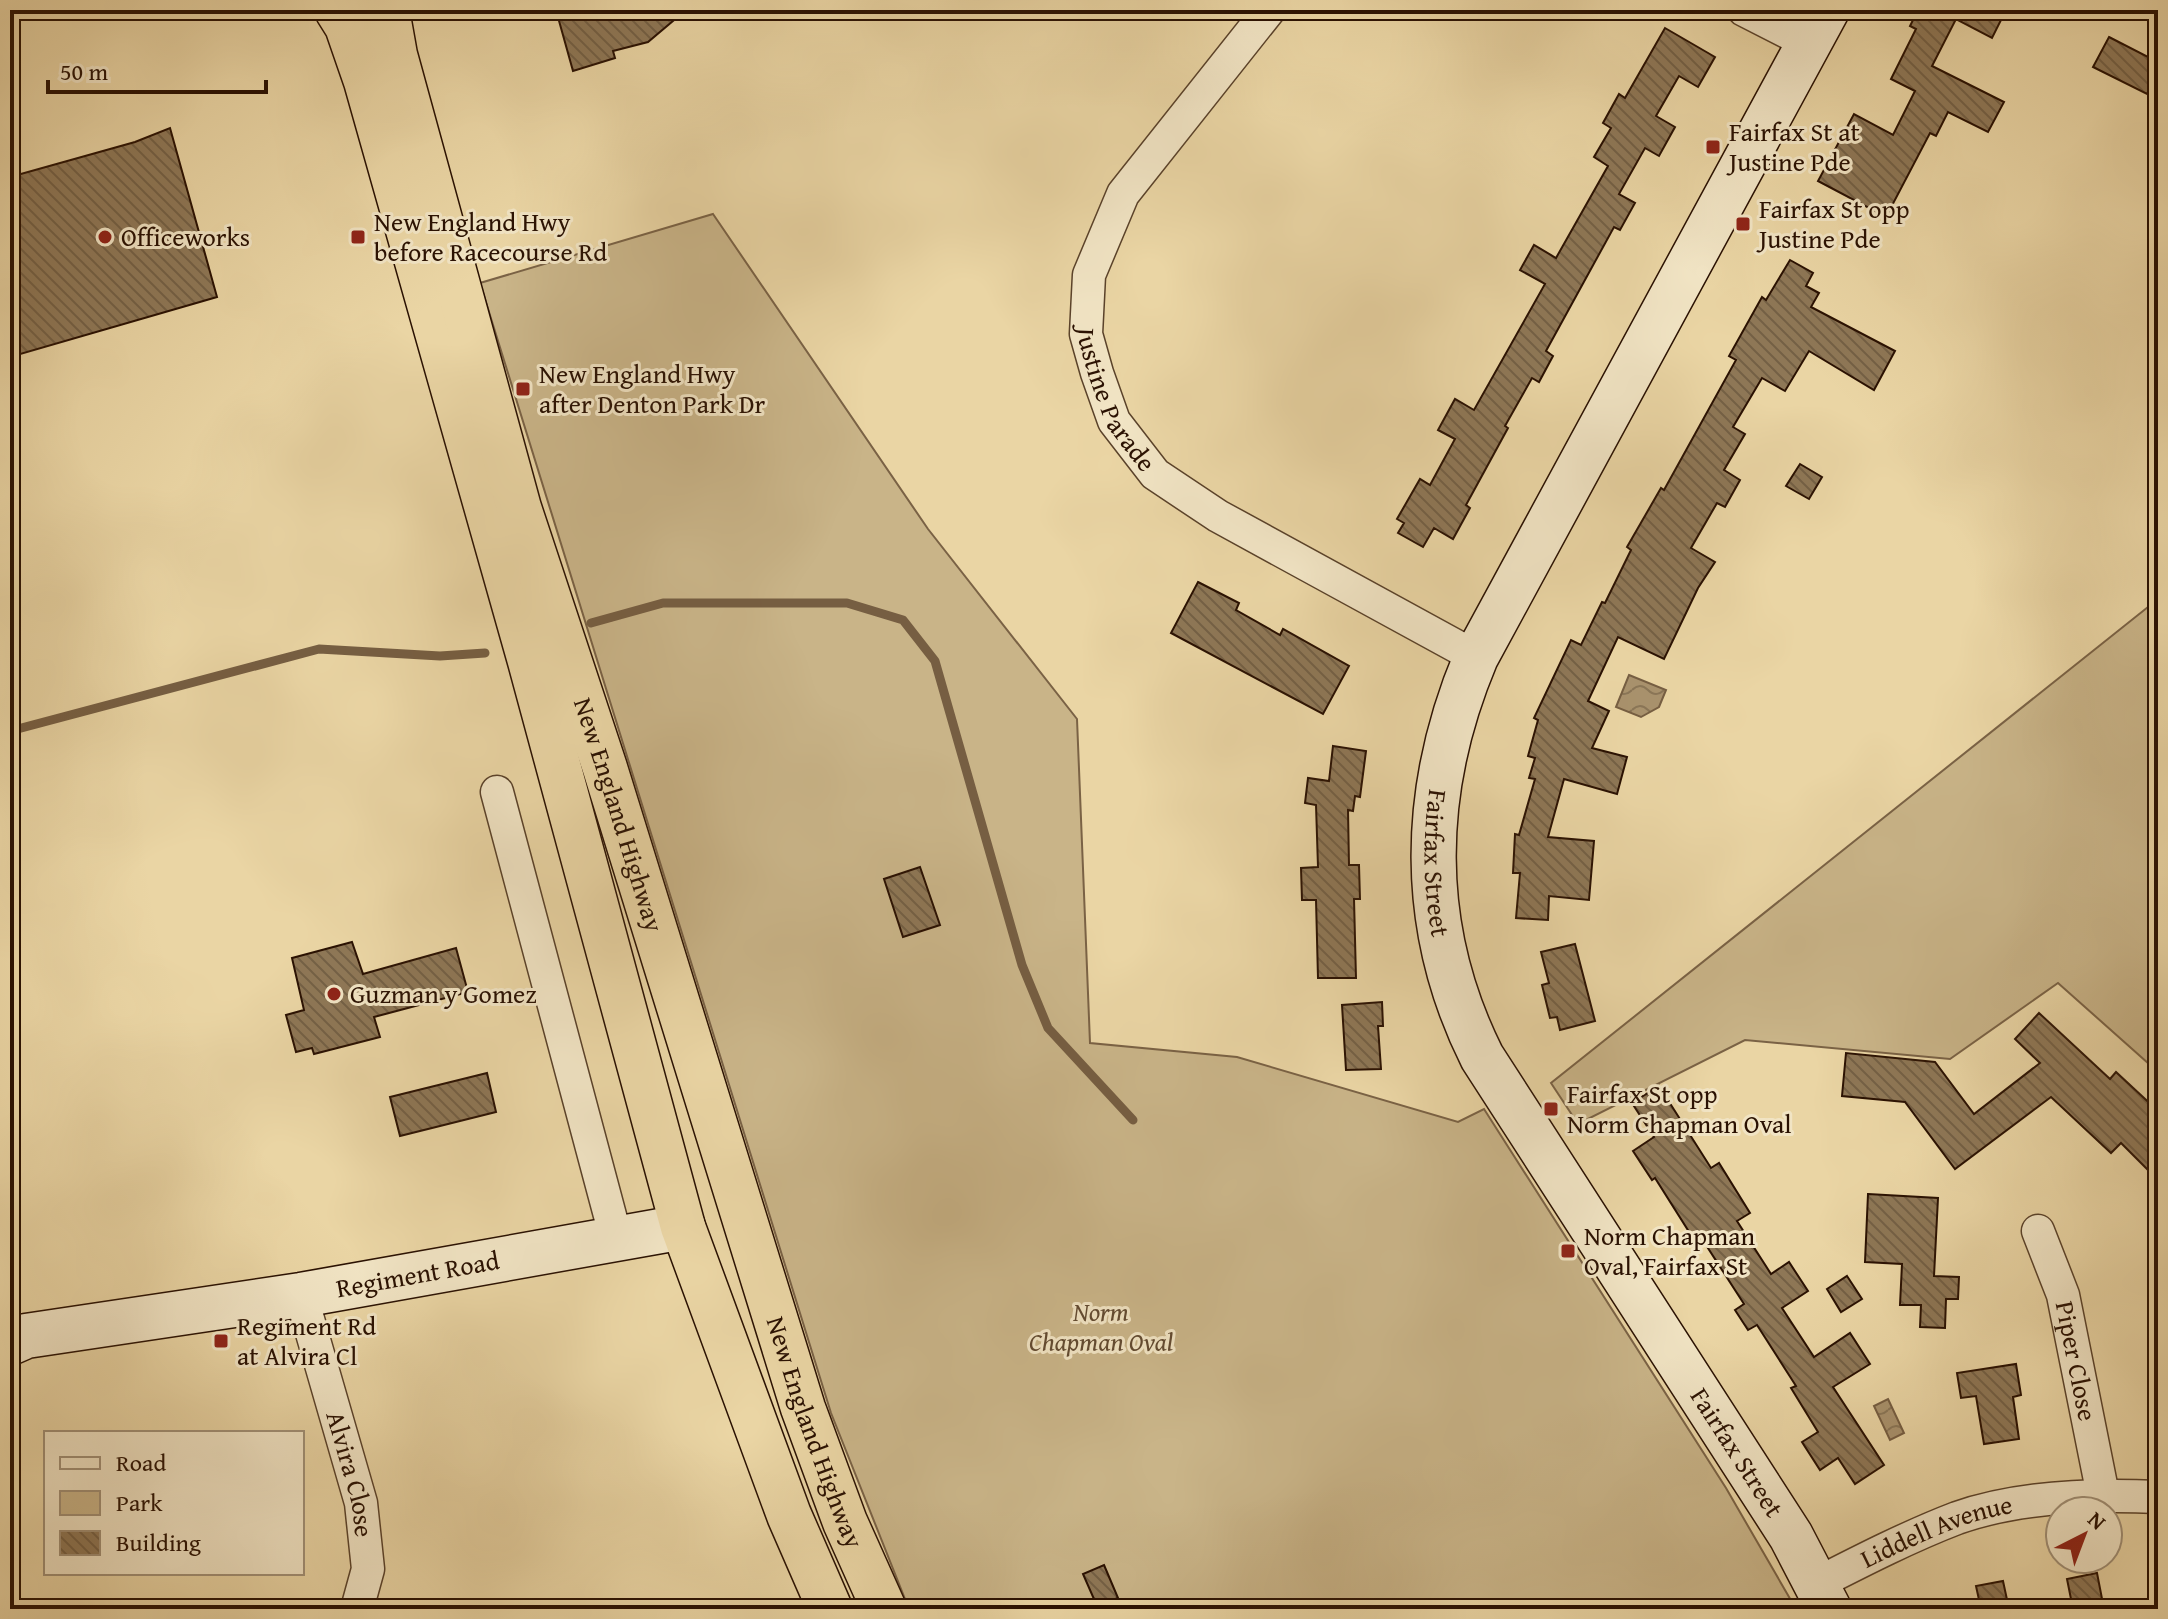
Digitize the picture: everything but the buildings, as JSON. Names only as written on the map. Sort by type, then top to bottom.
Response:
[{"type":"highway","name":"New England Highway","points":[[337,10],[347,26],[366,81],[530,661],[683,1227],[789,1515],[830,1609]]},
{"type":"highway","name":"New England Highway","points":[[387,10],[402,83],[519,508],[678,1002],[803,1408],[845,1522],[884,1609]]},
{"type":"highway","points":[[678,1002],[676,1068],[709,1186],[699,1221],[683,1227]]},
{"type":"street","name":"Justine Parade","points":[[1269,10],[1123,194],[1089,275],[1086,334],[1097,373],[1114,421],[1155,474],[1218,516],[1476,657]]},
{"type":"street","points":[[1744,10],[1818,27]]},
{"type":"street","name":"Fairfax Street","points":[[1818,27],[1476,657],[1448,727],[1434,807],[1433,849],[1441,945],[1465,1023],[1482,1057],[1784,1524],[1823,1596]]},
{"type":"street","points":[[497,792],[616,1238]]},
{"type":"street","name":"Regiment Road","points":[[10,1343],[26,1336],[301,1295],[683,1227]]},
{"type":"street","name":"Piper Close","points":[[2038,1231],[2063,1295],[2103,1495]]},
{"type":"street","name":"Alvira Close","points":[[301,1295],[361,1503],[368,1569],[357,1609]]},
{"type":"street","name":"Liddell Avenue","points":[[2124,1496],[2158,1497]]},
{"type":"street","name":"Liddell Avenue","points":[[1823,1596],[1959,1518],[2010,1505],[2044,1501]]},
{"type":"green space","name":"Norm Chapman Oval","points":[[713,214],[928,529],[1077,719],[1090,1043],[1237,1057],[1458,1122],[1484,1109],[1726,1488],[1796,1609],[909,1609],[831,1413],[480,283]]},
{"type":"green space","points":[[2158,599],[2158,1072],[2058,983],[1950,1059],[1745,1040],[1578,1124],[1551,1083]]},
{"type":"water","points":[[1629,675],[1666,690],[1659,707],[1641,717],[1616,707]]},
{"type":"water","points":[[1888,1399],[1904,1433],[1890,1440],[1874,1406]]},
{"type":"waterway","points":[[591,623],[663,603],[847,603],[903,620],[935,661],[1022,965],[1048,1028],[1133,1120]]},
{"type":"waterway","points":[[10,731],[319,649],[440,656],[485,653]]},
{"type":"place","name":"Fairfax St at Justine Pde","points":[[1713,147]]},
{"type":"place","name":"Fairfax St opp Justine Pde","points":[[1743,224]]},
{"type":"place","name":"Officeworks","points":[[105,237]]},
{"type":"place","name":"New England Hwy before Racecourse Rd","points":[[358,237]]},
{"type":"place","name":"New England Hwy after Denton Park Dr","points":[[523,389]]},
{"type":"place","name":"Guzman y Gomez","points":[[334,994]]},
{"type":"place","name":"Fairfax St opp Norm Chapman Oval","points":[[1551,1109]]},
{"type":"place","name":"Norm Chapman Oval, Fairfax St","points":[[1568,1251]]},
{"type":"place","name":"Regiment Rd at Alvira Cl","points":[[221,1341]]}]
